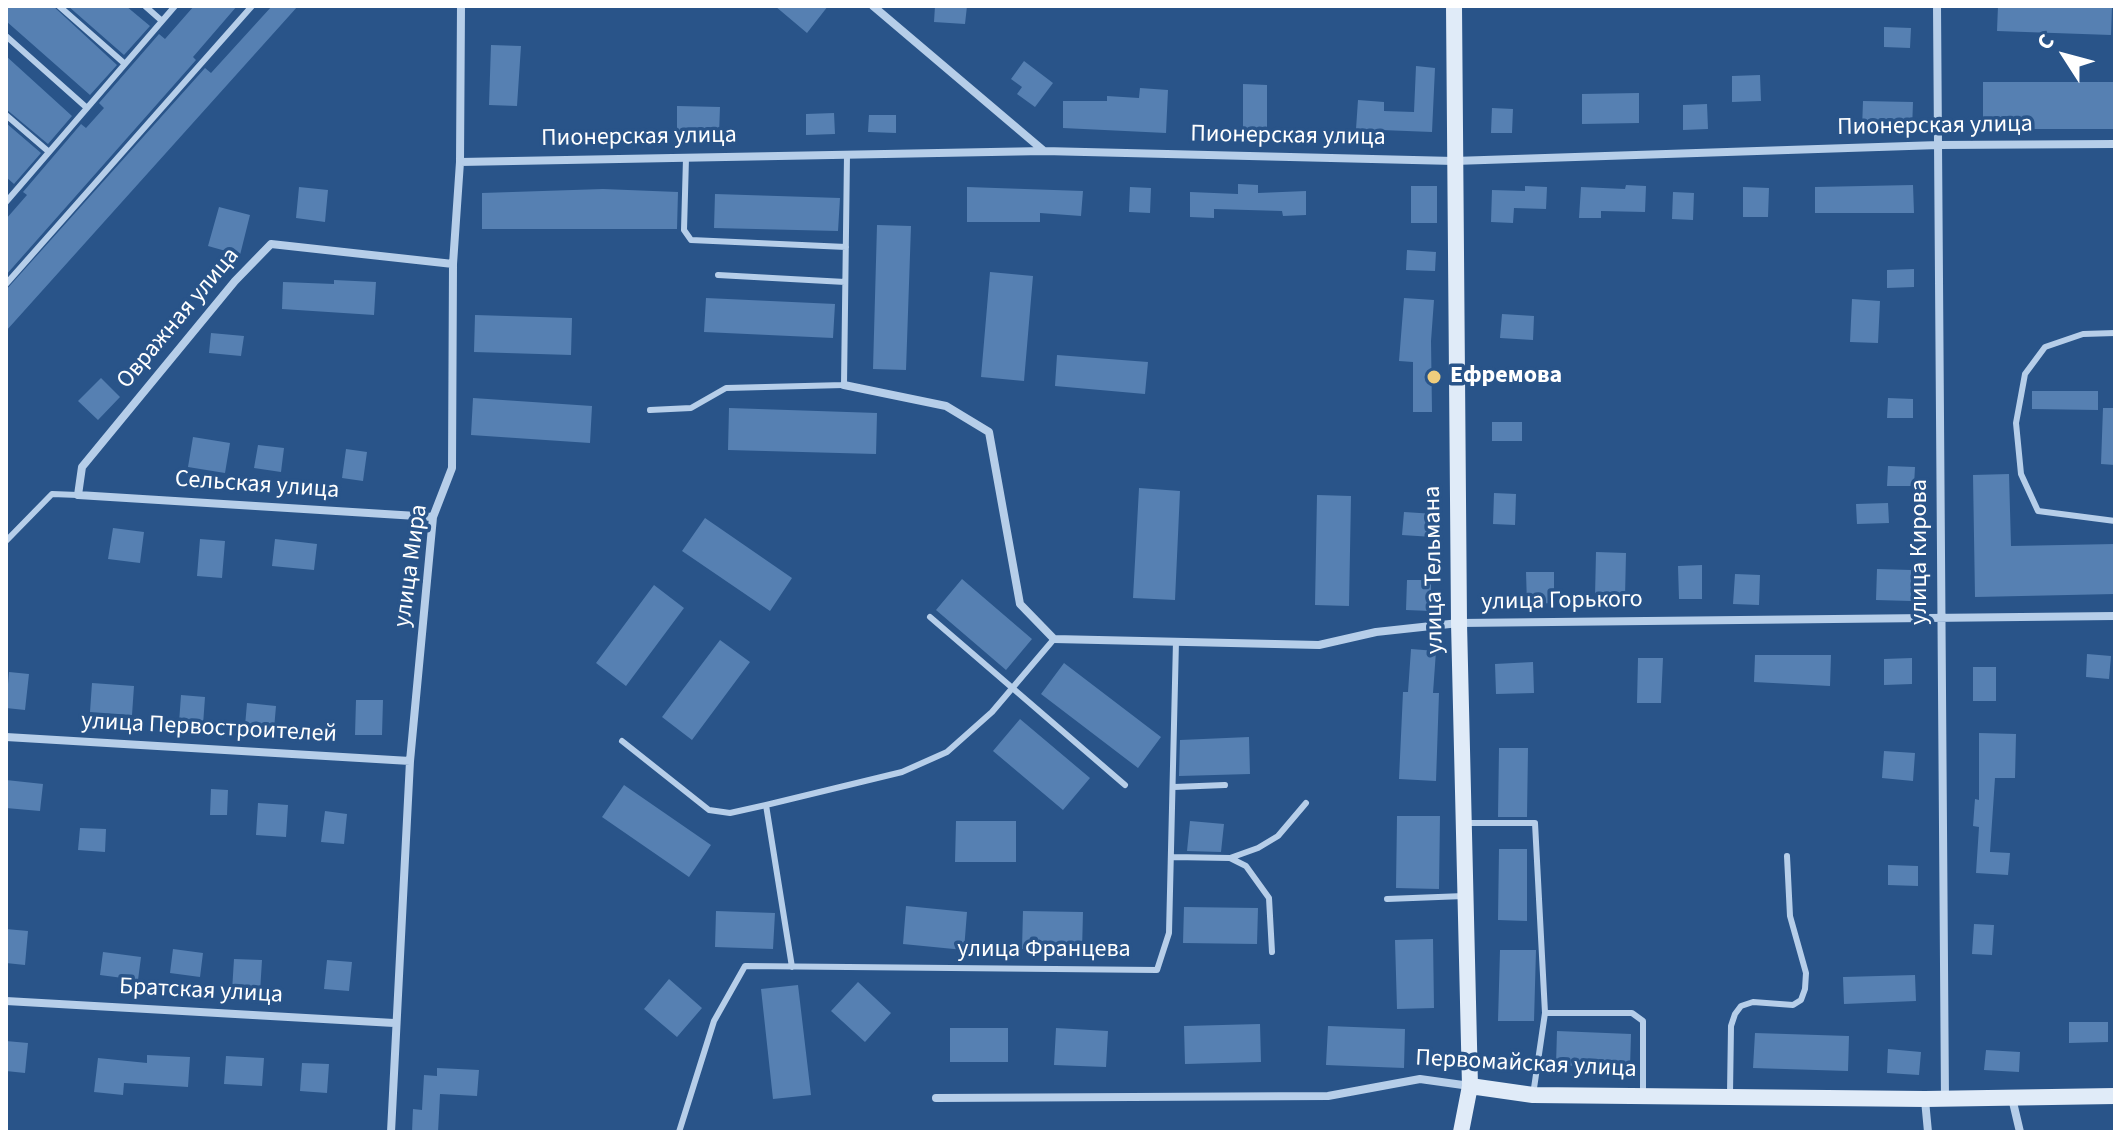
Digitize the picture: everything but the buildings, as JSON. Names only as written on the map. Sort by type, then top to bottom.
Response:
[{"type":"street","name":"улица Мира","points":[[391,1132],[394,1023],[410,761],[433,517],[452,468],[453,264],[460,162],[461,6]]},
{"type":"street","points":[[873,6],[1044,151]]},
{"type":"street","name":"улица Тельмана","points":[[1454,6],[1459,623],[1470,1086],[1461,1132]]},
{"type":"street","name":"улица Кирова","points":[[1937,6],[1945,1099]]},
{"type":"street","name":"Пионерская улица","points":[[460,162],[1044,151],[1454,161],[1939,145],[2115,144]]},
{"type":"street","name":"Овражная улица","points":[[78,495],[82,467],[235,281],[271,244],[453,264]]},
{"type":"street","points":[[844,385],[946,406],[989,432],[1020,604],[1054,639]]},
{"type":"street","name":"Сельская улица","points":[[78,495],[433,517]]},
{"type":"street","name":"улица Горького","points":[[1054,639],[1319,645],[1376,632],[1459,623],[2115,616]]},
{"type":"street","name":"улица Первостроителей","points":[[6,737],[410,761]]},
{"type":"street","name":"Братская улица","points":[[6,1001],[394,1023]]},
{"type":"street","name":"Первомайская улица","points":[[936,1098],[1328,1096],[1420,1079],[1533,1095],[1925,1099],[2115,1096]]},
{"type":"street","points":[[2012,1098],[2020,1132]]},
{"type":"street","points":[[1925,1099],[1928,1132]]},
{"type":"lane","points":[[59,6],[125,64]]},
{"type":"lane","points":[[145,6],[162,21]]},
{"type":"lane","points":[[6,202],[9,192],[49,152],[175,6]]},
{"type":"lane","points":[[6,284],[252,6]]},
{"type":"lane","points":[[6,36],[87,108]]},
{"type":"lane","points":[[6,115],[49,152]]},
{"type":"lane","points":[[650,410],[691,408],[726,388],[844,385],[847,155]]},
{"type":"lane","points":[[686,158],[684,230],[691,240],[846,247]]},
{"type":"lane","points":[[718,275],[845,282]]},
{"type":"lane","points":[[2115,333],[2083,334],[2045,347],[2025,374],[2016,423],[2021,474],[2038,511],[2115,521]]},
{"type":"lane","points":[[6,541],[52,494],[78,495]]},
{"type":"lane","points":[[930,617],[1125,785]]},
{"type":"lane","points":[[622,741],[709,810],[730,813],[766,805],[902,772],[947,752],[1013,687],[1054,639]]},
{"type":"lane","name":"улица Францева","points":[[679,1132],[714,1021],[745,966],[1157,970],[1169,933],[1176,641]]},
{"type":"lane","points":[[1174,787],[1225,785]]},
{"type":"lane","points":[[1173,857],[1230,858],[1258,848],[1278,836],[1306,803]]},
{"type":"lane","points":[[766,805],[792,967]]},
{"type":"lane","points":[[1464,823],[1535,823],[1545,1013],[1533,1095]]},
{"type":"lane","points":[[1730,1097],[1731,1026],[1735,1014],[1741,1006],[1753,1002],[1793,1005],[1801,1000],[1805,989],[1806,973],[1790,916],[1787,856]]},
{"type":"lane","points":[[1230,858],[1246,866],[1259,879],[1269,898],[1272,952]]},
{"type":"lane","points":[[1387,899],[1465,896]]},
{"type":"lane","points":[[1545,1013],[1632,1013],[1643,1021],[1643,1096]]},
{"type":"place","name":"Ефремова","points":[[1434,377]]}]
